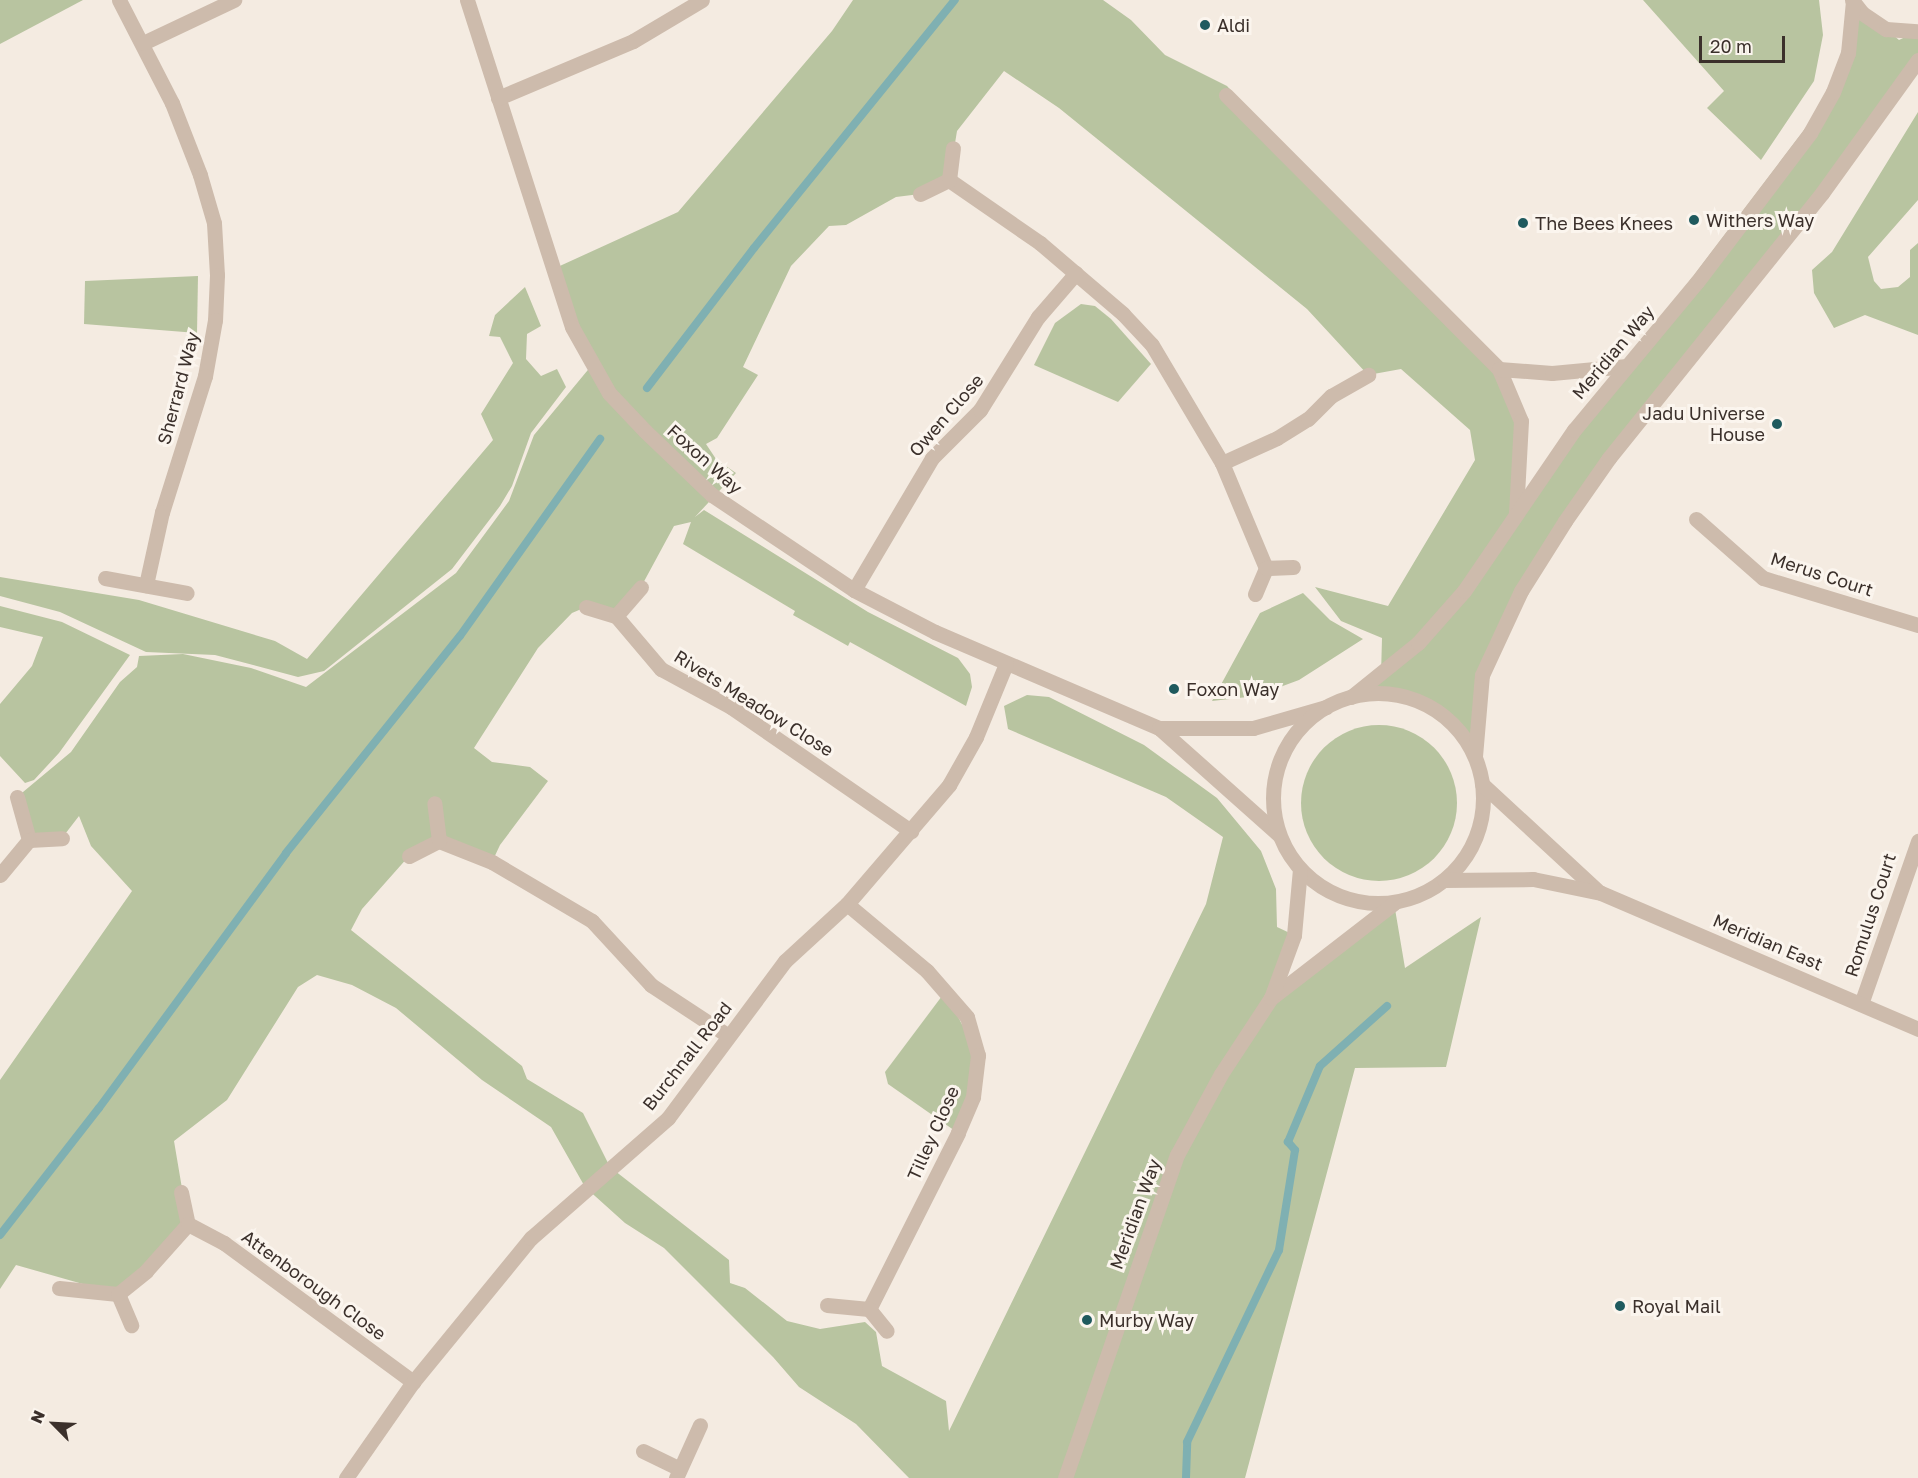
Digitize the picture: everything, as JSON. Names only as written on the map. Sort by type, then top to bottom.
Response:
[{"type":"street","name":"Sherrard Way","points":[[119,0],[143,43],[200,176],[214,223],[217,275],[215,320],[205,376],[162,512],[146,585]]},
{"type":"street","points":[[143,43],[234,0]]},
{"type":"street","name":"Foxon Way","points":[[467,0],[572,327],[609,393],[712,495],[772,539],[854,590],[1006,664],[1159,728],[1279,835]]},
{"type":"street","points":[[498,99],[633,41],[702,0]]},
{"type":"street","points":[[1853,1],[1873,22],[1886,28],[1918,31]]},
{"type":"street","name":"Meridian Way","points":[[1351,697],[1426,634],[1464,591],[1574,430],[1697,282],[1810,133],[1833,92],[1848,53],[1853,1]]},
{"type":"street","points":[[1475,756],[1450,722],[1414,699],[1372,693],[1351,697],[1326,707],[1302,725],[1285,749],[1275,777],[1273,806],[1279,835],[1300,869],[1315,883],[1353,901],[1394,903],[1421,895],[1444,880],[1463,861],[1476,837],[1483,811],[1482,784],[1475,756],[1482,675],[1521,591],[1565,521],[1609,458],[1822,193],[1918,60]]},
{"type":"street","points":[[1226,95],[1499,369],[1521,422],[1516,512]]},
{"type":"street","points":[[949,180],[953,148]]},
{"type":"street","points":[[920,194],[949,180]]},
{"type":"street","points":[[949,180],[1076,273],[1152,345],[1222,463],[1266,568],[1255,594]]},
{"type":"street","name":"Owen Close","points":[[854,590],[932,458],[985,404],[1038,316],[1076,273]]},
{"type":"street","points":[[1499,369],[1552,373],[1627,366]]},
{"type":"street","points":[[1222,463],[1277,438],[1308,418],[1331,396],[1368,375]]},
{"type":"street","name":"Merus Court","points":[[1696,519],[1763,578],[1918,625]]},
{"type":"street","points":[[1266,568],[1293,567]]},
{"type":"street","points":[[105,578],[187,593]]},
{"type":"street","points":[[586,607],[616,616],[641,586]]},
{"type":"street","name":"Rivets Meadow Close","points":[[616,616],[661,669],[731,707],[911,831]]},
{"type":"street","name":"Burchnall Road","points":[[346,1478],[413,1382],[531,1238],[668,1118],[727,1035],[785,961],[847,904],[911,831],[965,760],[1006,664]]},
{"type":"street","name":"Foxon Way","points":[[1159,728],[1253,728],[1326,707]]},
{"type":"street","name":"Meridian East","points":[[1482,784],[1601,893]]},
{"type":"street","points":[[16,797],[28,840]]},
{"type":"street","points":[[435,803],[439,841]]},
{"type":"street","points":[[0,875],[28,840],[62,838]]},
{"type":"street","points":[[409,856],[439,841],[492,862],[592,921],[651,985],[727,1035]]},
{"type":"street","name":"Romulus Court","points":[[1861,1004],[1918,841]]},
{"type":"street","name":"Meridian Way","points":[[1065,1478],[1118,1318],[1177,1155],[1221,1074],[1271,998],[1294,934],[1300,869]]},
{"type":"street","name":"Meridian East","points":[[1444,880],[1533,879],[1601,893],[1918,1029]]},
{"type":"street","name":"Meridian Way","points":[[1271,998],[1394,903]]},
{"type":"street","name":"Tilley Close","points":[[847,904],[927,971],[967,1017],[978,1055],[973,1097],[958,1133],[869,1309]]},
{"type":"street","points":[[60,1288],[118,1293],[146,1271],[188,1224],[181,1192]]},
{"type":"street","name":"Attenborough Close","points":[[188,1224],[224,1243],[413,1382]]},
{"type":"street","points":[[118,1293],[132,1324]]},
{"type":"street","points":[[827,1305],[869,1309],[887,1331]]},
{"type":"street","points":[[643,1451],[677,1473],[700,1425]]},
{"type":"street","name":"Meridian Way","points":[[1072,1460],[1073,1478]]},
{"type":"green space","points":[[0,0],[83,0],[0,44]]},
{"type":"green space","points":[[853,0],[1103,0],[1131,20],[1165,55],[1227,86],[1313,182],[1504,370],[1521,421],[1516,510],[1833,92],[1853,1],[1899,40],[1918,31],[1918,60],[1609,458],[1495,643],[1475,756],[1450,722],[1433,709],[1393,694],[1351,697],[1381,675],[1382,638],[1341,621],[1315,587],[1388,606],[1475,460],[1470,430],[1401,369],[1368,375],[1307,309],[1059,108],[1004,71],[957,131],[949,180],[920,194],[896,197],[846,225],[829,226],[791,266],[743,367],[758,375],[717,438],[706,444],[716,459],[736,473],[695,517],[704,510],[868,612],[958,658],[970,674],[972,687],[966,706],[850,642],[848,646],[793,615],[795,611],[683,544],[691,522],[674,526],[641,587],[616,616],[586,607],[572,613],[538,648],[474,748],[492,762],[530,767],[548,781],[500,845],[492,862],[439,841],[409,856],[362,909],[351,930],[522,1066],[527,1079],[583,1113],[610,1167],[729,1260],[730,1283],[745,1288],[787,1321],[820,1329],[865,1322],[876,1332],[882,1366],[946,1401],[949,1431],[1206,904],[1223,837],[1166,797],[1008,729],[1004,706],[1027,695],[1049,697],[1144,745],[1217,798],[1261,851],[1276,889],[1277,927],[1294,935],[1272,997],[1394,903],[1405,968],[1481,917],[1446,1067],[1355,1068],[1245,1478],[1073,1478],[1073,1462],[1065,1478],[909,1478],[856,1424],[799,1387],[773,1357],[664,1248],[625,1223],[585,1187],[551,1127],[482,1080],[396,1008],[352,985],[317,975],[298,987],[227,1100],[174,1141],[188,1224],[118,1294],[16,1265],[0,1289],[0,1080],[132,891],[91,846],[79,816],[62,838],[29,840],[17,797],[71,752],[120,682],[137,667],[139,656],[183,654],[251,668],[306,687],[456,573],[509,501],[534,435],[592,365],[551,270],[678,212],[832,31]]},
{"type":"green space","points":[[1643,0],[1819,0],[1823,35],[1814,81],[1761,160],[1707,108],[1724,91]]},
{"type":"green space","points":[[1918,112],[1918,200],[1868,257],[1874,281],[1881,289],[1898,287],[1910,277],[1910,250],[1918,243],[1918,335],[1865,315],[1834,328],[1814,293],[1812,270],[1832,252]]},
{"type":"green space","points":[[198,276],[197,333],[84,324],[85,281]]},
{"type":"green space","points":[[525,287],[541,326],[527,334],[526,359],[541,376],[557,369],[566,387],[531,433],[512,486],[500,506],[452,569],[324,671],[298,677],[215,655],[146,652],[60,612],[0,596],[0,577],[139,600],[275,641],[307,659],[493,440],[481,414],[513,363],[500,337],[489,336],[495,315]]},
{"type":"green space","points":[[1081,304],[1095,306],[1111,319],[1151,364],[1118,402],[1034,365],[1055,323]]},
{"type":"green space","points":[[1303,593],[1330,620],[1363,639],[1299,680],[1256,696],[1212,701],[1260,613]]},
{"type":"green space","points":[[0,606],[62,622],[130,655],[59,753],[34,780],[25,783],[0,756],[0,704],[32,666],[43,637],[0,627]]},
{"type":"green space","points":[[1379,725],[1409,731],[1434,748],[1451,773],[1457,803],[1451,833],[1434,858],[1409,875],[1379,881],[1349,875],[1324,858],[1307,833],[1301,803],[1307,773],[1324,748],[1349,731]]},
{"type":"green space","points":[[945,992],[978,1055],[958,1133],[888,1084],[885,1072]]},
{"type":"waterway","points":[[647,388],[754,248],[955,0]]},
{"type":"waterway","points":[[0,1235],[99,1108],[286,853],[460,636],[600,439]]},
{"type":"waterway","points":[[1186,1478],[1187,1442],[1279,1250],[1295,1150],[1288,1142],[1320,1066],[1387,1006]]},
{"type":"place","name":"Aldi","points":[[1205,25]]},
{"type":"place","name":"Withers Way","points":[[1694,220]]},
{"type":"place","name":"The Bees Knees","points":[[1523,223]]},
{"type":"place","name":"Jadu Universe House","points":[[1777,424]]},
{"type":"place","name":"Foxon Way","points":[[1174,689]]},
{"type":"place","name":"Royal Mail","points":[[1620,1306]]},
{"type":"place","name":"Murby Way","points":[[1087,1320]]}]
